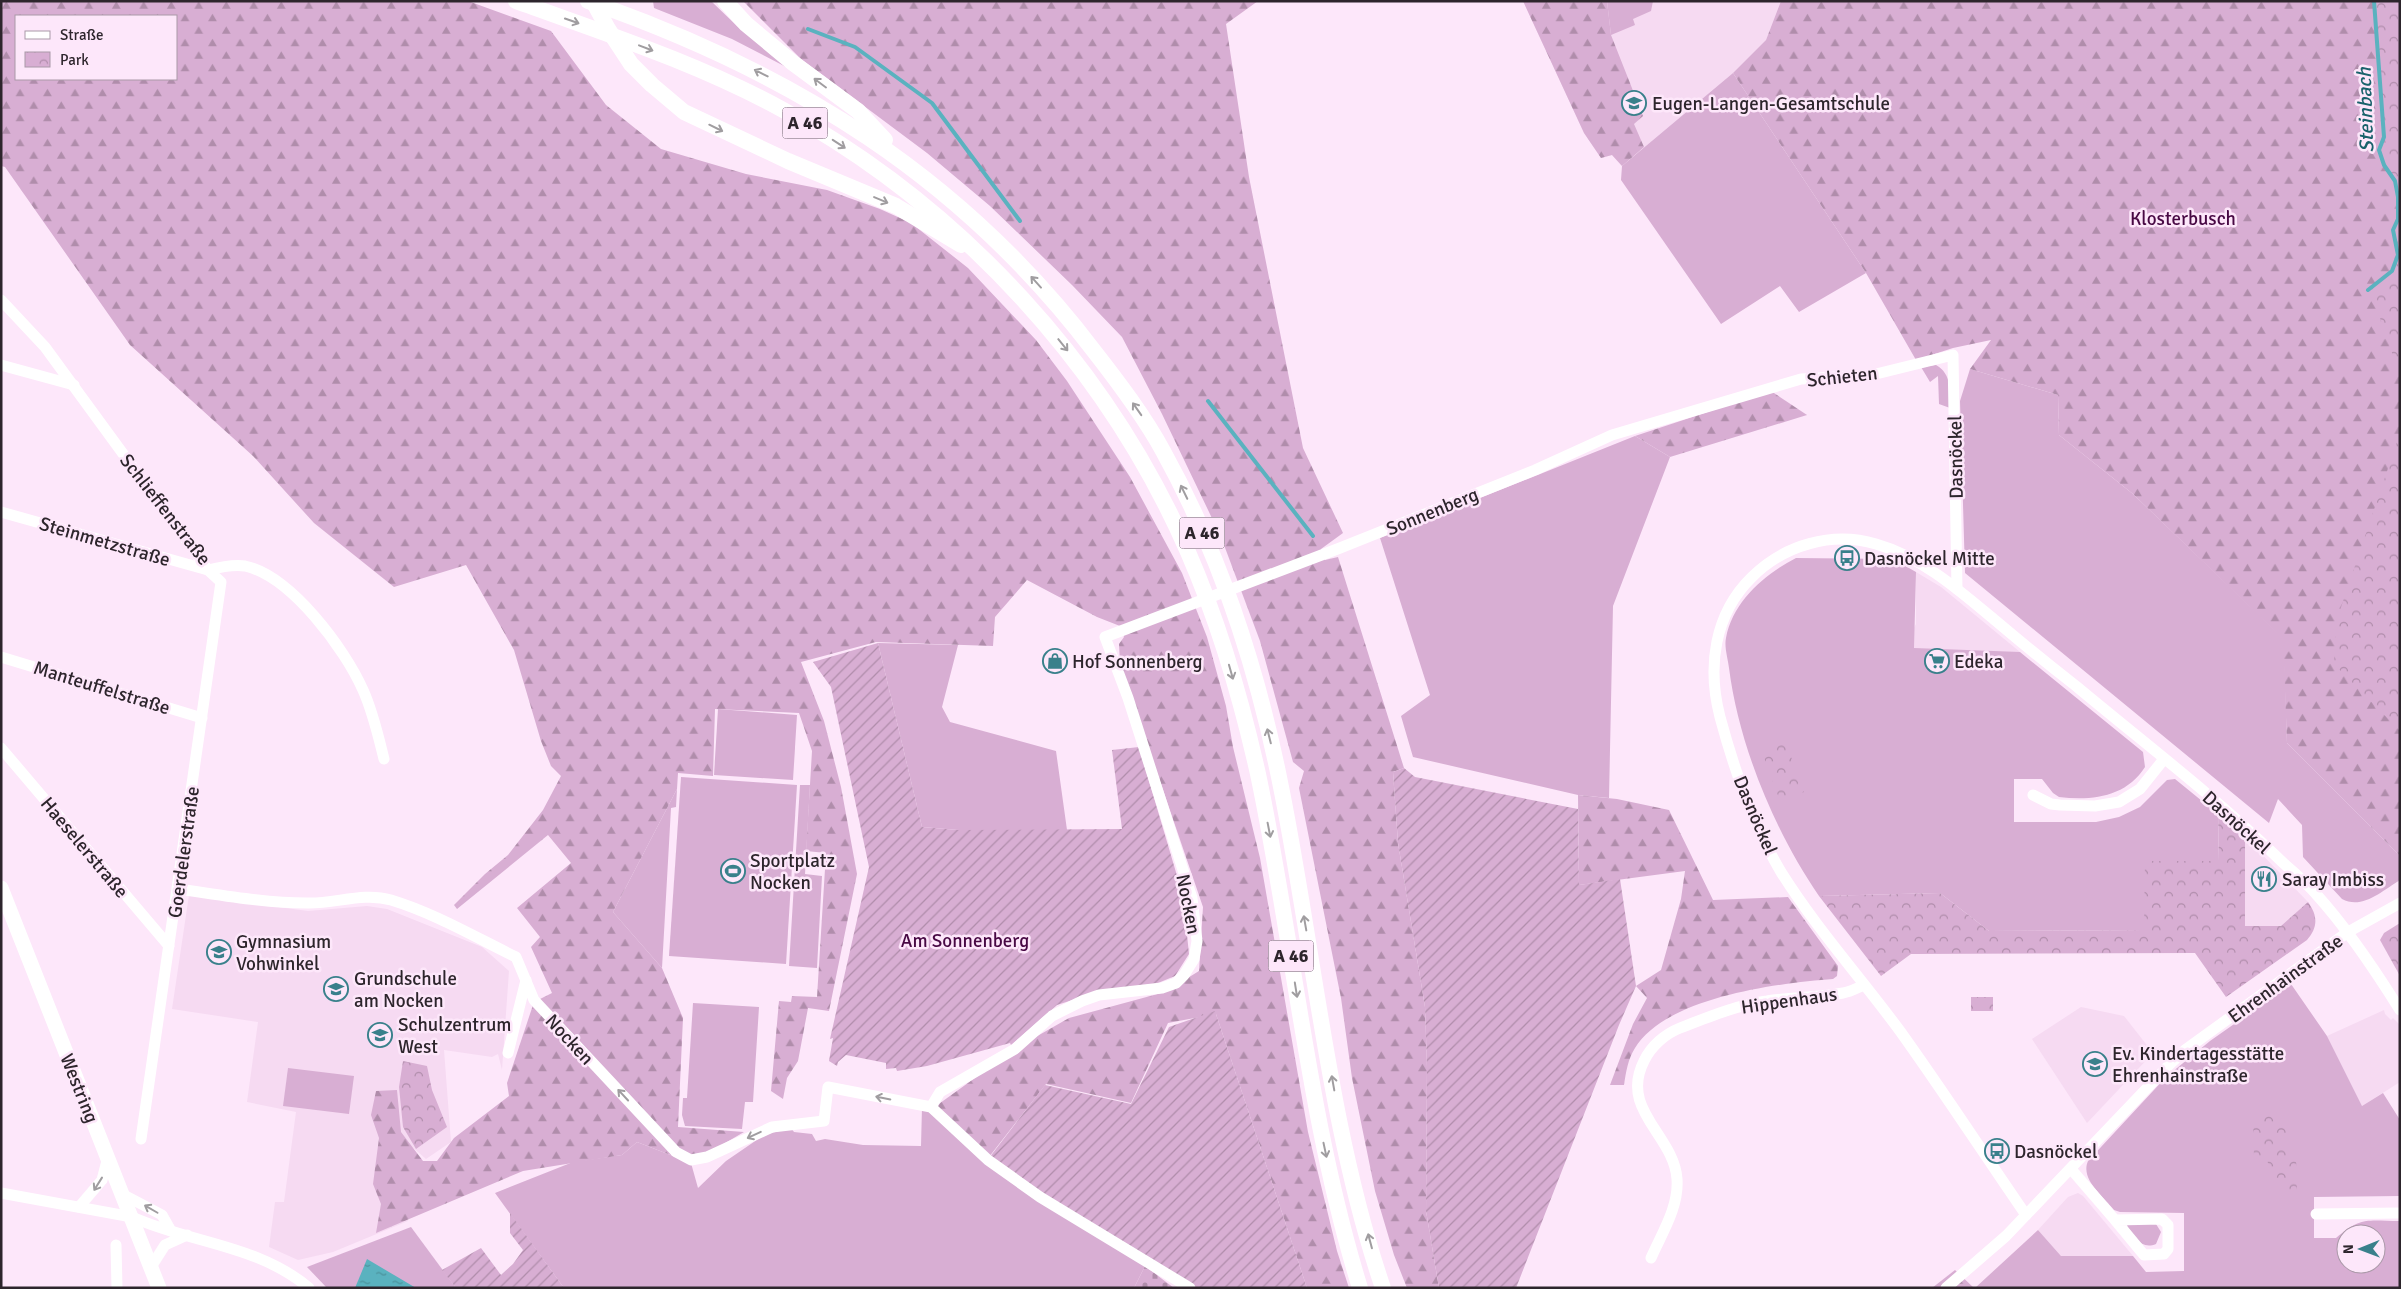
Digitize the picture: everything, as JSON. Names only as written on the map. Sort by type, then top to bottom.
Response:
[{"type":"highway","name":"A 46","points":[[516,1],[658,53],[734,85],[786,111],[841,145],[944,222],[983,258],[1050,330],[1083,371],[1119,424],[1176,526],[1217,625],[1242,710],[1257,770],[1279,886],[1315,1103],[1335,1198],[1360,1288]]},
{"type":"highway","name":"A 46","points":[[588,1],[666,31],[761,73],[847,122],[907,163],[962,208],[1008,251],[1074,324],[1121,386],[1163,450],[1217,567],[1260,697],[1281,784],[1336,1097],[1356,1189],[1384,1288]]},
{"type":"highway","points":[[593,1],[608,29],[631,64],[674,104],[720,130],[896,206],[983,258]]},
{"type":"highway","points":[[725,1],[746,24],[858,111],[907,163]]},
{"type":"main road","name":"Westring","points":[[1,888],[124,1195],[159,1288]]},
{"type":"street","name":"Schlieffenstraße","points":[[1,300],[46,347],[208,570],[225,566],[245,566],[269,575],[285,586],[301,602],[350,664],[363,689],[384,759]]},
{"type":"street","name":"Schieten","points":[[1760,391],[1801,379],[1872,375],[1953,355]]},
{"type":"street","name":"Dasnöckel","points":[[1953,355],[1957,589]]},
{"type":"street","points":[[1,366],[74,385]]},
{"type":"street","name":"Sonnenberg","points":[[1104,637],[1323,555],[1535,470],[1612,435],[1760,391]]},
{"type":"street","name":"Steinmetzstraße","points":[[1,512],[208,570]]},
{"type":"street","name":"Dasnöckel","points":[[2026,1215],[1901,1032],[1782,873],[1745,794],[1716,698],[1713,672],[1718,631],[1733,599],[1758,571],[1779,555],[1811,543],[1848,540],[1882,545],[1906,556],[1957,589],[2258,838],[2314,892],[2348,932],[2400,1010]]},
{"type":"street","name":"Goerdelerstraße","points":[[141,1139],[221,582],[208,570]]},
{"type":"street","name":"Nocken","points":[[178,889],[286,903],[370,898],[390,900],[440,920],[516,956],[534,1000],[676,1152],[691,1160],[707,1158],[772,1127],[824,1121],[828,1087],[931,1107],[940,1092],[1015,1049],[1052,1016],[1082,1001],[1099,996],[1162,988],[1176,983],[1184,976],[1194,959],[1197,941],[1192,898],[1128,698],[1104,637]]},
{"type":"street","name":"Manteuffelstraße","points":[[1,657],[202,718]]},
{"type":"street","name":"Haeselerstraße","points":[[1,748],[169,946]]},
{"type":"street","points":[[2033,796],[2051,804],[2060,805],[2095,806],[2119,802],[2140,788],[2164,759]]},
{"type":"street","name":"Ehrenhainstraße","points":[[1946,1288],[2006,1236],[2168,1065],[2185,1050],[2348,932],[2400,903]]},
{"type":"street","points":[[508,1053],[526,980]]},
{"type":"street","name":"Hippenhaus","points":[[1651,1258],[1670,1216],[1678,1191],[1675,1166],[1641,1108],[1638,1096],[1640,1068],[1650,1050],[1664,1037],[1677,1029],[1732,1009],[1766,1001],[1843,993],[1864,985]]},
{"type":"street","points":[[931,1107],[988,1160],[1040,1197],[1190,1288]]},
{"type":"street","points":[[79,1207],[102,1180],[108,1157]]},
{"type":"street","points":[[2071,1169],[2144,1255],[2164,1254],[2168,1249],[2168,1225],[2162,1219],[2115,1220]]},
{"type":"street","points":[[1,1194],[132,1217],[150,1225],[259,1258],[289,1272],[310,1288]]},
{"type":"street","points":[[124,1195],[162,1216],[172,1231]]},
{"type":"street","points":[[2316,1214],[2400,1213]]},
{"type":"street","points":[[151,1267],[165,1245],[188,1235]]},
{"type":"street","points":[[116,1245],[117,1288]]},
{"type":"shaded area","name":"Eugen-Langen-Gesamtschule","points":[[1523,1],[1781,1],[1766,40],[1733,73],[1622,166],[1612,155],[1601,158],[1584,133]]},
{"type":"shaded area","points":[[1916,572],[1941,587],[2020,652],[2020,700],[1872,711],[1916,624]]},
{"type":"shaded area","points":[[2245,837],[2308,902],[2281,926],[2245,926]]},
{"type":"shaded area","name":"Schulzentrum West","points":[[189,895],[308,911],[367,906],[387,909],[482,947],[509,971],[502,1070],[498,1054],[492,1057],[444,1050],[451,1142],[426,1159],[386,1124],[408,1221],[333,1252],[298,1260],[269,1247],[275,1202],[284,1202],[296,1112],[247,1102],[258,1022],[172,1009]]},
{"type":"shaded area","name":"Ev. Kindertagesstätte Ehrenhainstraße","points":[[2081,1007],[2124,1016],[2153,1053],[2087,1123],[2032,1039]]},
{"type":"shaded area","points":[[2384,1010],[2391,1020],[2393,1018],[2400,1025],[2400,1082],[2362,1106],[2327,1036]]},
{"type":"shaded area","points":[[2078,1193],[2083,1196],[2133,1256],[2061,1256],[2038,1230],[2068,1197]]},
{"type":"green space","points":[[1,1],[468,1],[551,31],[606,105],[661,149],[746,174],[827,190],[880,209],[911,223],[968,268],[1036,340],[1067,381],[1130,477],[1182,573],[1207,637],[1226,706],[1233,747],[1260,858],[1308,1132],[1337,1251],[1349,1288],[1307,1288],[1216,1014],[1168,1023],[1131,1103],[1046,1084],[989,1157],[936,1106],[1018,1047],[1069,1018],[1165,992],[1199,971],[1203,907],[1120,664],[1119,644],[1124,637],[1120,626],[1097,617],[1027,580],[995,617],[993,646],[876,642],[801,662],[824,721],[841,787],[857,874],[829,1011],[808,1008],[798,1061],[787,1078],[783,1099],[771,1091],[779,1001],[791,1002],[792,996],[817,997],[826,853],[806,851],[812,751],[799,713],[715,709],[713,776],[678,773],[677,789],[613,912],[662,968],[683,1018],[678,1127],[744,1132],[691,1163],[637,1142],[622,1155],[523,1171],[376,1233],[381,1204],[373,1184],[379,1138],[371,1115],[376,1091],[397,1090],[401,1132],[423,1161],[437,1161],[454,1138],[509,1096],[507,1083],[534,1002],[552,993],[531,947],[540,937],[517,908],[571,863],[548,835],[457,909],[454,905],[485,874],[508,855],[543,810],[561,776],[551,766],[541,741],[514,650],[466,565],[394,587],[314,523],[253,456],[130,345],[5,167],[1,166]]},
{"type":"green space","points":[[653,1],[711,1],[737,26],[786,67],[732,39],[654,8]]},
{"type":"green space","points":[[743,1],[1258,1],[1226,24],[1249,177],[1303,448],[1343,533],[1321,549],[1325,560],[1338,557],[1404,768],[1393,772],[1398,843],[1425,1007],[1427,1067],[1426,1211],[1439,1288],[1407,1288],[1394,1255],[1375,1191],[1352,1078],[1341,998],[1299,788],[1304,771],[1293,762],[1260,641],[1221,537],[1162,414],[1122,337],[1072,285],[990,206],[927,153],[801,59]]},
{"type":"green space","points":[[1523,1],[1607,1],[1611,35],[1643,116],[1634,124],[1644,147],[1622,166],[1612,155],[1601,158],[1584,133]]},
{"type":"green space","points":[[1607,1],[1653,1],[1651,11],[1633,19],[1635,25],[1611,35]]},
{"type":"green space","name":"Klosterbusch","points":[[1781,1],[2400,1],[2400,856],[2287,743],[2283,639],[2133,494],[2059,435],[2058,395],[1970,369],[1991,340],[1953,348],[1916,360],[1866,273],[1733,73],[1766,40]]},
{"type":"green space","points":[[2373,1],[2400,1],[2400,376],[2370,289],[2384,280],[2392,271],[2397,254],[2394,231],[2399,216],[2397,183],[2384,167],[2379,152],[2384,136],[2381,121],[2379,40]]},
{"type":"green space","points":[[1733,73],[1866,273],[1799,312],[1780,286],[1721,324],[1621,180],[1622,166]]},
{"type":"green space","points":[[1936,365],[1945,373],[1949,384],[1950,408],[1939,404],[1938,376],[1930,382],[1921,367]]},
{"type":"green space","points":[[1970,369],[2058,395],[2059,435],[2133,494],[2284,639],[2287,743],[2400,856],[2400,880],[2379,894],[2364,901],[2349,902],[2342,899],[2303,857],[2302,825],[2278,799],[2269,823],[1965,573],[1960,401]]},
{"type":"green space","points":[[1771,391],[1807,415],[1670,457],[1635,436]]},
{"type":"green space","points":[[2400,433],[2400,731],[2334,664],[2337,619]]},
{"type":"green space","points":[[1635,436],[1670,457],[1613,606],[1609,798],[1578,795],[1413,757],[1401,716],[1430,695],[1380,538]]},
{"type":"green space","points":[[1796,558],[1893,559],[1916,572],[1914,648],[2020,652],[2143,752],[2145,767],[2137,777],[2118,791],[2107,795],[2084,798],[2059,797],[2053,793],[2042,779],[2014,779],[2014,822],[2096,822],[2119,817],[2140,807],[2167,780],[2175,779],[2218,814],[2219,861],[2145,930],[1989,931],[1940,893],[1819,896],[1803,871],[1774,816],[1750,758],[1734,698],[1725,645],[1730,625],[1743,601],[1752,590],[1773,572]]},
{"type":"green space","points":[[878,643],[958,645],[942,707],[950,722],[1056,751],[1067,830],[958,830],[922,827]]},
{"type":"green space","name":"Am Sonnenberg","points":[[878,643],[922,827],[958,830],[1122,829],[1112,750],[1139,747],[1183,896],[1189,954],[1175,976],[1158,983],[1091,994],[1057,1005],[1011,1045],[1010,1043],[927,1066],[897,1071],[896,1068],[886,1069],[886,1063],[846,1055],[838,1062],[837,1066],[829,1061],[833,1038],[830,1039],[869,867],[831,687],[813,662]]},
{"type":"green space","points":[[718,709],[797,715],[793,780],[714,775]]},
{"type":"green space","points":[[1786,743],[1804,792],[1780,801],[1762,752]]},
{"type":"green space","points":[[1404,768],[1415,777],[1578,809],[1579,885],[1620,879],[1636,986],[1516,1288],[1439,1288],[1426,1211],[1427,1067],[1425,1007],[1398,843],[1393,772]]},
{"type":"green space","name":"Sportplatz Nocken","points":[[681,777],[797,785],[786,964],[669,956]]},
{"type":"green space","points":[[800,785],[810,785],[805,874],[822,876],[817,968],[789,966]]},
{"type":"green space","points":[[677,789],[676,807],[671,808],[662,968],[613,912]]},
{"type":"green space","points":[[1578,795],[1617,799],[1669,810],[1713,900],[1788,897],[1838,966],[1837,976],[1833,979],[1784,984],[1725,996],[1671,1016],[1650,1031],[1635,1048],[1629,1061],[1624,1085],[1610,1085],[1633,1024],[1647,998],[1636,986],[1661,970],[1681,899],[1685,871],[1579,885]]},
{"type":"green space","points":[[2218,814],[2245,837],[2245,926],[2281,926],[2308,902],[2315,917],[2315,926],[2307,940],[2226,997],[2195,953],[1911,954],[1881,976],[1819,896],[1940,893],[1989,931],[2144,930],[2145,861],[2219,861]]},
{"type":"green space","points":[[2400,923],[2400,976],[2380,940],[2384,933]]},
{"type":"green space","points":[[2291,984],[2327,1036],[2362,1106],[2383,1093],[2400,1120],[2400,1196],[2314,1197],[2314,1238],[2336,1238],[2336,1274],[2386,1274],[2386,1224],[2357,1224],[2365,1221],[2400,1221],[2400,1288],[1975,1288],[2038,1230],[2061,1256],[2133,1256],[2146,1272],[2184,1271],[2184,1213],[2120,1212],[2114,1210],[2090,1181],[2086,1168],[2088,1161],[2166,1077],[2210,1041]]},
{"type":"green space","points":[[1971,997],[1993,997],[1993,1011],[1971,1011]]},
{"type":"green space","points":[[693,1003],[759,1007],[753,1102],[745,1102],[742,1129],[685,1126],[682,1115],[683,1098],[687,1098]]},
{"type":"green space","points":[[1215,1011],[1307,1288],[1195,1288],[1040,1193],[989,1158],[1045,1085],[1131,1104],[1169,1027]]},
{"type":"green space","points":[[403,1061],[427,1066],[432,1090],[447,1127],[416,1149],[403,1127],[399,1087]]},
{"type":"green space","points":[[288,1068],[354,1076],[349,1114],[283,1106]]},
{"type":"green space","points":[[922,1107],[1145,1266],[1134,1288],[564,1288],[495,1193],[573,1162],[622,1155],[637,1142],[691,1163],[698,1188],[726,1161],[764,1135],[791,1128],[794,1132],[812,1134],[816,1141],[825,1139],[863,1145],[921,1146]]},
{"type":"green space","points":[[2253,1114],[2287,1114],[2288,1156],[2296,1156],[2297,1193],[2284,1194],[2266,1159],[2254,1159]]},
{"type":"green space","points":[[510,1213],[564,1288],[456,1288],[442,1270],[481,1248],[501,1275],[513,1264],[523,1250],[510,1233]]},
{"type":"green space","points":[[2128,1224],[2156,1224],[2161,1232],[2156,1244],[2142,1244],[2127,1226]]},
{"type":"green space","points":[[411,1227],[456,1288],[327,1288],[307,1267]]},
{"type":"green space","points":[[1145,1266],[1174,1288],[1134,1288]]},
{"type":"green space","points":[[1955,1270],[1974,1288],[1932,1288]]},
{"type":"water","points":[[367,1259],[416,1288],[355,1288]]},
{"type":"waterway","name":"Steinbach","points":[[2368,290],[2392,271],[2398,255],[2393,230],[2398,219],[2398,197],[2395,181],[2384,165],[2379,150],[2384,137],[2374,1]]},
{"type":"waterway","points":[[808,29],[855,47],[932,103],[1020,221]]},
{"type":"waterway","points":[[1208,401],[1313,536]]},
{"type":"place","name":"Eugen-Langen-Gesamtschule","points":[[1634,103]]},
{"type":"place","name":"Dasnöckel Mitte","points":[[1847,558]]},
{"type":"place","name":"Hof Sonnenberg","points":[[1055,661]]},
{"type":"place","name":"Edeka","points":[[1937,661]]},
{"type":"place","name":"Sportplatz Nocken","points":[[733,871]]},
{"type":"place","name":"Saray Imbiss","points":[[2264,879]]},
{"type":"place","name":"Gymnasium Vohwinkel","points":[[219,952]]},
{"type":"place","name":"Grundschule am Nocken","points":[[336,989]]},
{"type":"place","name":"Schulzentrum West","points":[[380,1035]]},
{"type":"place","name":"Ev. Kindertagesstätte Ehrenhainstraße","points":[[2095,1064]]},
{"type":"place","name":"Dasnöckel","points":[[1997,1151]]}]
